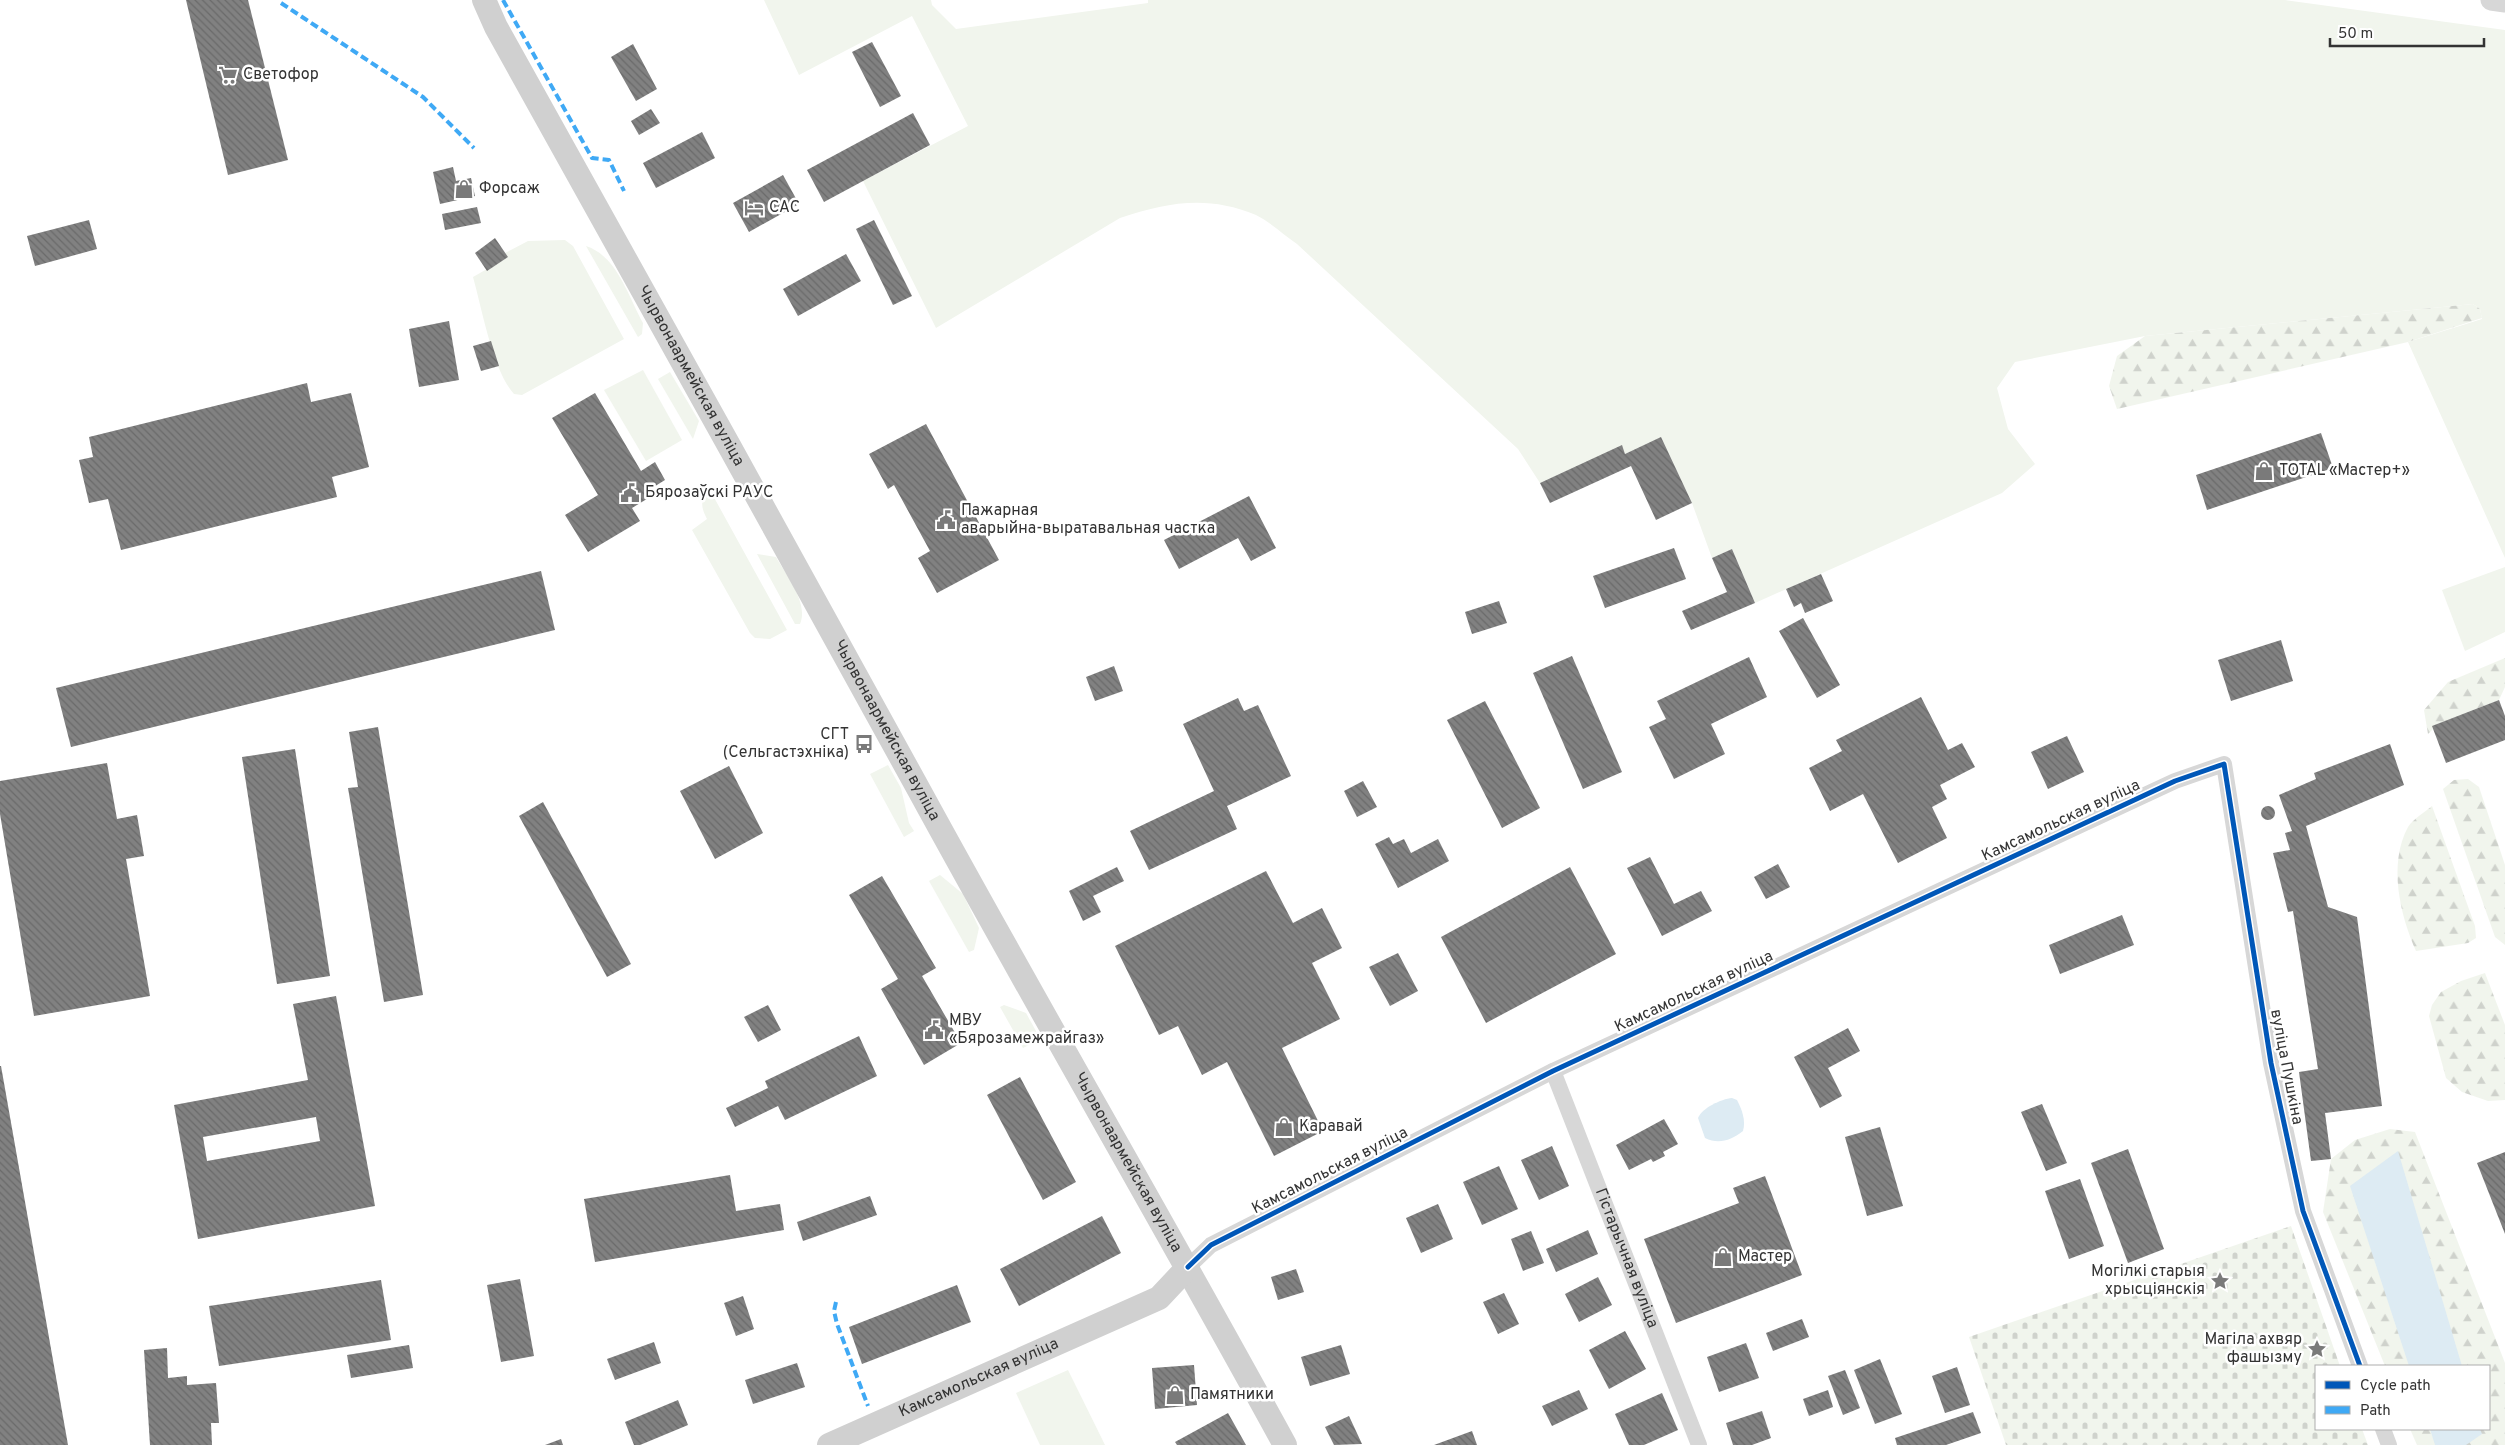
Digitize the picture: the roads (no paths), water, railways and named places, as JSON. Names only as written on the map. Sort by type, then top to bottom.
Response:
[{"type":"main road","name":"Чырвонаармейская вуліца","points":[[483,5],[806,582],[923,798],[1188,1267],[1285,1445]]},
{"type":"main road","name":"Камсамольская вуліца","points":[[829,1445],[1159,1298],[1188,1267]]},
{"type":"street","points":[[2491,0],[2505,2]]},
{"type":"street","name":"Камсамольская вуліца","points":[[1188,1267],[1211,1245],[1553,1071],[2175,781],[2224,764]]},
{"type":"street","name":"вуліца Пушкіна","points":[[2224,764],[2271,1064],[2303,1211],[2360,1365]]},
{"type":"street","name":"Гістарычная вуліца","points":[[1553,1071],[1699,1445]]},
{"type":"street","points":[[2382,1430],[2388,1445]]},
{"type":"place","name":"Светофор","points":[[228,75]]},
{"type":"place","name":"Форсаж","points":[[464,189]]},
{"type":"place","name":"САС","points":[[754,208]]},
{"type":"place","name":"TOTAL «Мастер+»","points":[[2264,471]]},
{"type":"place","name":"Бярозаўскі РАУС","points":[[630,493]]},
{"type":"place","name":"Пажарная аварыйна-выратавальная частка","points":[[946,520]]},
{"type":"place","name":"СГТ (Сельгастэхніка)","points":[[864,744]]},
{"type":"place","name":"МВУ «Бярозамежрайгаз»","points":[[934,1030]]},
{"type":"place","name":"Каравай","points":[[1284,1127]]},
{"type":"place","name":"Мастер","points":[[1723,1257]]},
{"type":"place","name":"Могілкі старыя хрысціянскія","points":[[2220,1281]]},
{"type":"place","name":"Магіла ахвяр фашызму","points":[[2317,1349]]},
{"type":"place","name":"Памятники","points":[[1175,1395]]}]
